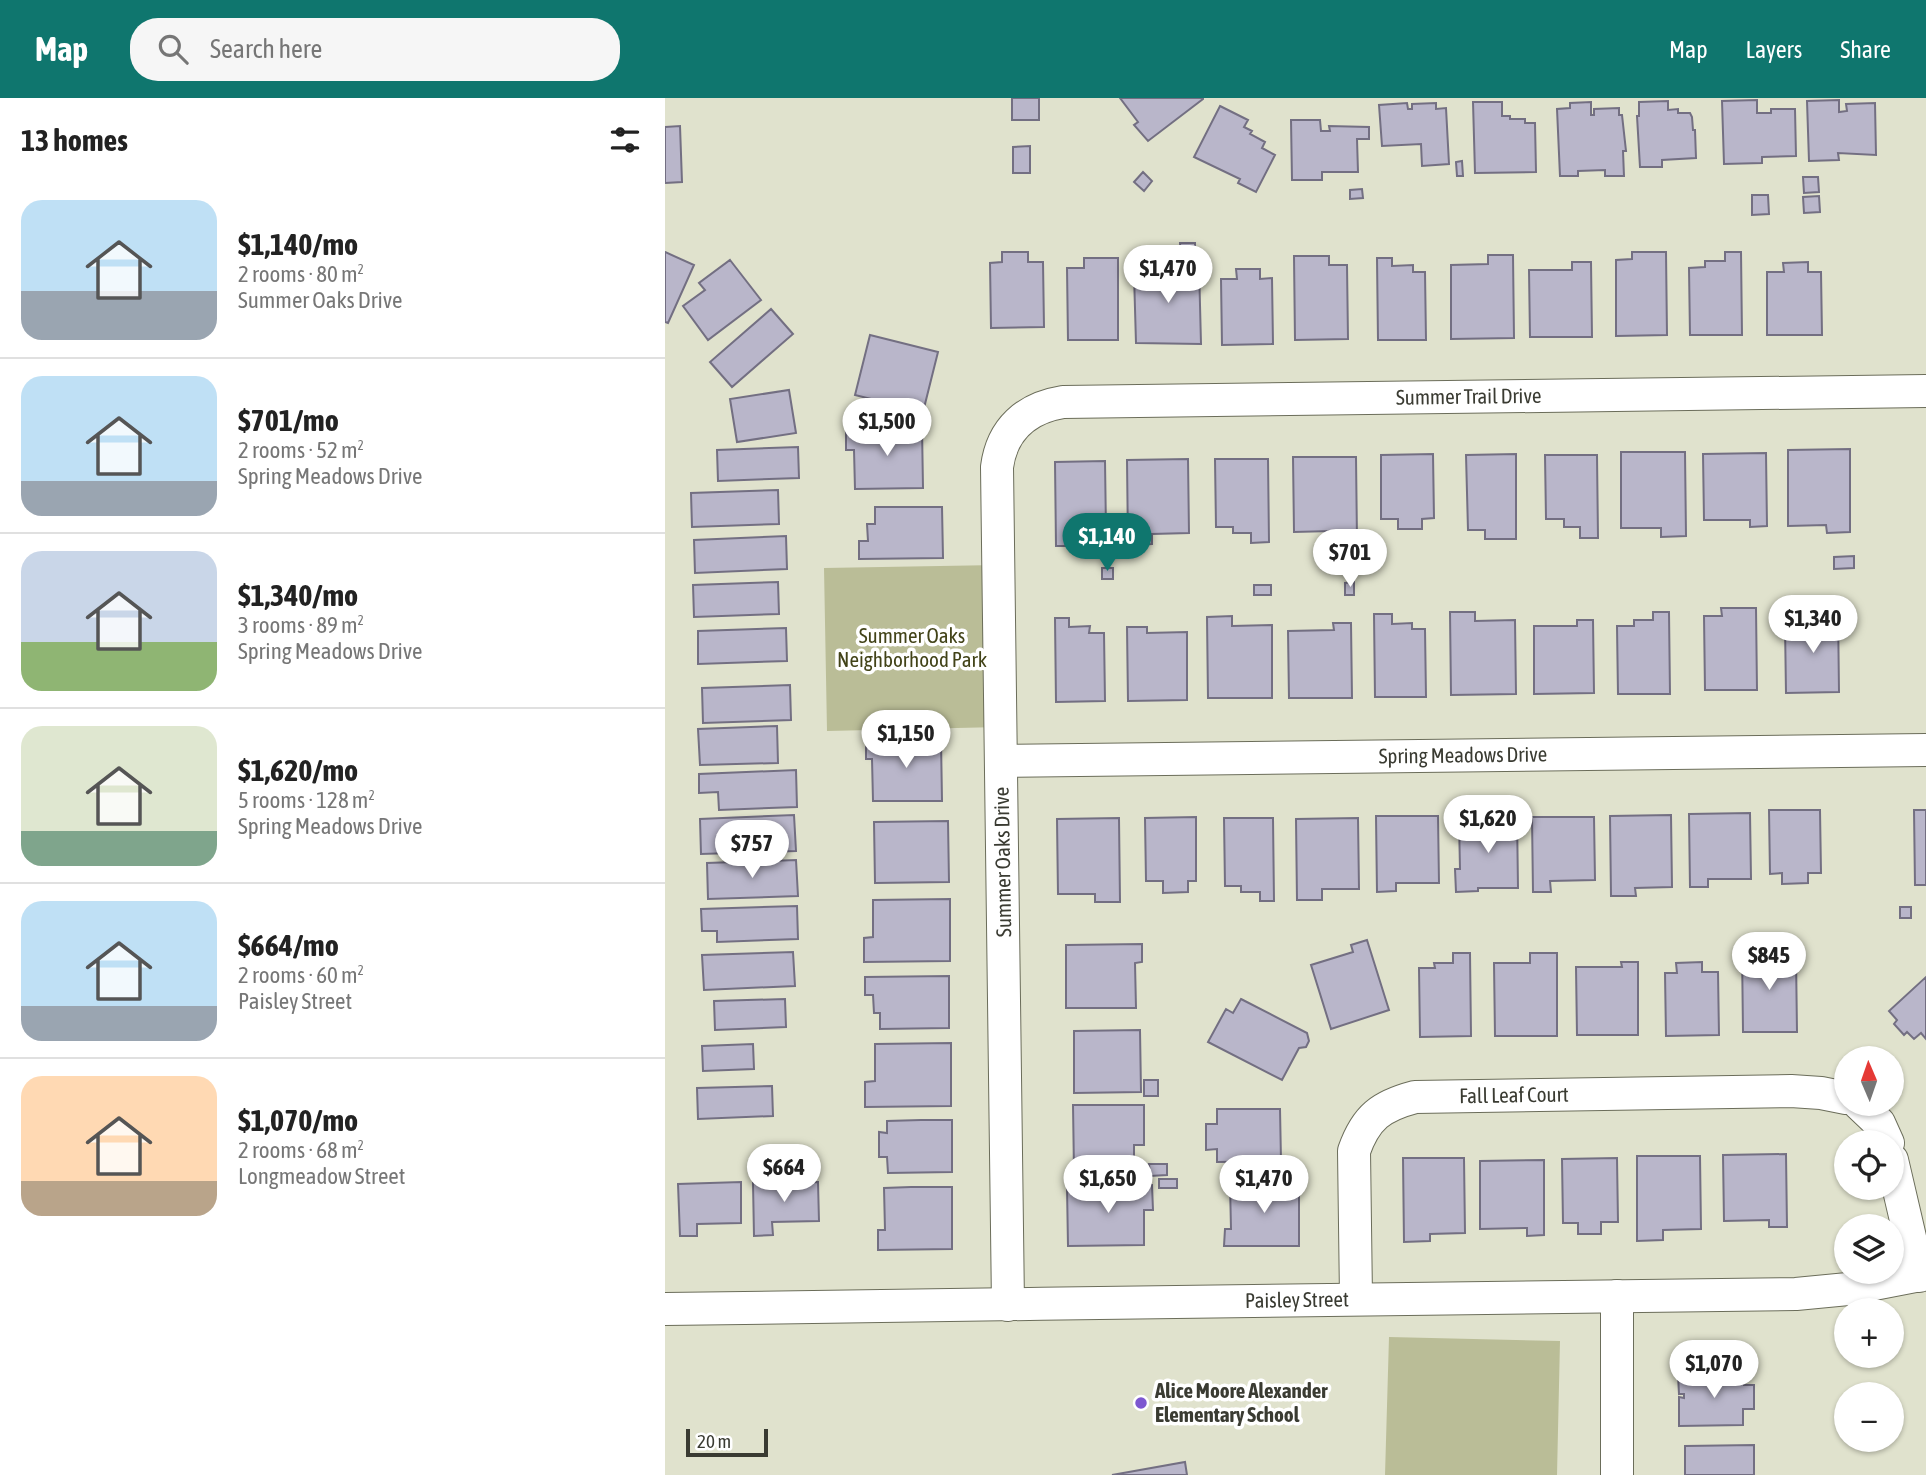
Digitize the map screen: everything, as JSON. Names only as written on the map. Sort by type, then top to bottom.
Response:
[{"type":"street","name":"Summer Trail Drive","points":[[1016,424],[1037,409],[1063,402],[1926,391]]},
{"type":"street","name":"Summer Oaks Drive","points":[[1008,1305],[997,467],[1002,445],[1016,424]]},
{"type":"street","name":"Spring Meadows Drive","points":[[1001,761],[1926,750]]},
{"type":"street","name":"Fall Leaf Court","points":[[1356,1298],[1354,1151],[1362,1129],[1389,1105],[1416,1097],[1457,1096],[1791,1091],[1834,1096]]},
{"type":"street","points":[[1872,1116],[1882,1130]]},
{"type":"street","points":[[1902,1200],[1922,1275]]},
{"type":"street","name":"Paisley Street","points":[[665,1309],[1823,1292],[1922,1275]]},
{"type":"street","points":[[1617,1296],[1618,1475]]},
{"type":"green space","name":"Summer Oaks Neighborhood Park","points":[[998,565],[1000,727],[827,731],[824,568]]},
{"type":"green space","points":[[1389,1337],[1560,1341],[1557,1475],[1385,1475]]},
{"type":"building","points":[[1012,98],[1039,98],[1039,120],[1012,120]]},
{"type":"building","points":[[1120,98],[1203,99],[1148,141],[1134,125],[1138,122]]},
{"type":"building","points":[[1757,100],[1757,113],[1771,113],[1771,109],[1795,109],[1796,156],[1762,157],[1762,163],[1724,164],[1722,101]]},
{"type":"building","points":[[1839,100],[1839,112],[1847,111],[1846,104],[1875,103],[1876,155],[1838,153],[1839,160],[1809,161],[1807,101]]},
{"type":"building","points":[[1668,101],[1668,110],[1678,109],[1678,113],[1690,113],[1692,117],[1696,158],[1662,160],[1662,167],[1640,167],[1637,116],[1639,102]]},
{"type":"building","points":[[1473,102],[1502,102],[1502,116],[1535,123],[1536,172],[1475,173]]},
{"type":"building","points":[[1591,102],[1591,115],[1594,115],[1594,109],[1619,108],[1626,151],[1623,151],[1624,176],[1605,176],[1605,170],[1578,171],[1578,176],[1560,176],[1557,109],[1570,108],[1570,103]]},
{"type":"building","points":[[1407,103],[1408,109],[1412,109],[1412,104],[1436,103],[1436,109],[1446,108],[1449,164],[1422,166],[1421,144],[1382,146],[1379,105]]},
{"type":"building","points":[[1220,106],[1248,120],[1244,127],[1252,131],[1250,134],[1265,142],[1262,148],[1275,155],[1256,192],[1238,183],[1240,179],[1194,157]]},
{"type":"building","points":[[1291,120],[1320,120],[1321,131],[1330,131],[1329,126],[1369,127],[1369,139],[1357,139],[1358,172],[1322,172],[1322,180],[1292,180]]},
{"type":"building","points":[[680,126],[682,182],[665,183],[665,127]]},
{"type":"building","points":[[1030,146],[1030,173],[1013,173],[1013,147]]},
{"type":"building","points":[[1462,161],[1463,176],[1457,176],[1456,162]]},
{"type":"building","points":[[1143,172],[1152,181],[1144,191],[1134,182]]},
{"type":"building","points":[[1803,177],[1818,177],[1819,192],[1804,193]]},
{"type":"building","points":[[1362,189],[1363,198],[1350,199],[1350,190]]},
{"type":"building","points":[[1752,195],[1768,195],[1769,214],[1752,215]]},
{"type":"building","points":[[1819,196],[1820,212],[1804,213],[1803,197]]},
{"type":"building","points":[[1180,243],[1195,243],[1195,256],[1181,257]]},
{"type":"building","points":[[665,252],[694,265],[668,323],[665,322]]},
{"type":"building","points":[[1002,252],[1028,252],[1028,262],[1043,262],[1044,327],[991,328],[990,263],[1002,262]]},
{"type":"building","points":[[1632,252],[1666,252],[1667,335],[1616,336],[1616,260],[1632,259]]},
{"type":"building","points":[[1725,252],[1741,252],[1742,335],[1690,335],[1689,268],[1705,267],[1705,261],[1725,261]]},
{"type":"building","points":[[1488,255],[1513,255],[1514,338],[1451,339],[1451,265],[1488,264]]},
{"type":"building","points":[[1294,256],[1329,256],[1329,265],[1347,265],[1348,339],[1295,340]]},
{"type":"building","points":[[1084,258],[1118,258],[1118,340],[1068,340],[1067,268],[1084,268]]},
{"type":"building","points":[[1377,258],[1392,258],[1392,266],[1413,265],[1413,272],[1425,272],[1426,340],[1378,340]]},
{"type":"building","points":[[730,260],[761,300],[708,340],[683,306],[705,290],[699,283]]},
{"type":"building","points":[[1572,262],[1591,262],[1592,337],[1530,337],[1529,270],[1572,270]]},
{"type":"building","points":[[1808,262],[1808,272],[1821,272],[1822,335],[1767,335],[1767,272],[1784,272],[1783,263]]},
{"type":"building","points":[[1180,263],[1181,266],[1199,266],[1201,344],[1136,343],[1134,274],[1156,274],[1156,264]]},
{"type":"building","points":[[1236,269],[1260,269],[1260,279],[1272,278],[1273,344],[1222,345],[1221,279],[1237,279]]},
{"type":"building","points":[[771,309],[793,334],[732,387],[710,362]]},
{"type":"building","points":[[870,335],[938,352],[923,412],[855,395]]},
{"type":"building","points":[[789,390],[796,433],[737,442],[730,399]]},
{"type":"building","points":[[922,428],[923,488],[855,489],[854,450],[846,450],[846,429]]},
{"type":"building","points":[[798,447],[799,478],[718,481],[717,450]]},
{"type":"building","points":[[1850,449],[1850,532],[1827,533],[1826,525],[1788,526],[1788,450]]},
{"type":"building","points":[[1621,452],[1685,452],[1686,536],[1661,537],[1661,528],[1621,528]]},
{"type":"building","points":[[1766,453],[1767,526],[1750,527],[1750,520],[1704,520],[1703,454]]},
{"type":"building","points":[[1433,454],[1434,518],[1422,519],[1422,529],[1398,529],[1398,519],[1381,519],[1381,455]]},
{"type":"building","points":[[1516,454],[1516,539],[1485,539],[1485,530],[1468,530],[1466,455]]},
{"type":"building","points":[[1545,455],[1597,455],[1598,538],[1580,538],[1580,527],[1564,527],[1564,519],[1546,519]]},
{"type":"building","points":[[1293,457],[1356,457],[1357,540],[1332,540],[1332,531],[1294,532]]},
{"type":"building","points":[[1188,459],[1189,533],[1152,534],[1152,544],[1128,545],[1127,460]]},
{"type":"building","points":[[1215,459],[1268,459],[1269,542],[1251,543],[1251,533],[1233,533],[1233,527],[1216,527]]},
{"type":"building","points":[[1105,461],[1106,530],[1093,530],[1093,536],[1074,536],[1074,546],[1056,546],[1055,462]]},
{"type":"building","points":[[778,490],[779,524],[692,527],[691,493]]},
{"type":"building","points":[[875,507],[942,507],[943,558],[859,559],[859,541],[868,541],[867,524],[875,524]]},
{"type":"building","points":[[786,536],[787,569],[695,573],[694,540]]},
{"type":"building","points":[[1854,556],[1854,568],[1834,569],[1834,557]]},
{"type":"building","points":[[1102,568],[1113,568],[1113,579],[1102,579]]},
{"type":"building","points":[[778,582],[779,614],[694,617],[693,585]]},
{"type":"building","points":[[1354,582],[1354,595],[1345,595],[1345,583]]},
{"type":"building","points":[[1254,585],[1271,585],[1271,595],[1254,595]]},
{"type":"building","points":[[1721,608],[1756,608],[1757,690],[1705,690],[1704,616],[1722,616]]},
{"type":"building","points":[[1820,609],[1838,609],[1839,692],[1786,693],[1785,625],[1803,624],[1803,619],[1820,619]]},
{"type":"building","points":[[1450,612],[1475,612],[1475,621],[1515,620],[1516,694],[1451,695]]},
{"type":"building","points":[[1653,612],[1669,612],[1670,694],[1618,694],[1617,626],[1634,626],[1634,620],[1653,620]]},
{"type":"building","points":[[1374,614],[1392,614],[1392,624],[1412,623],[1412,629],[1425,629],[1426,697],[1375,697]]},
{"type":"building","points":[[1232,616],[1232,626],[1272,625],[1272,698],[1208,698],[1207,617]]},
{"type":"building","points":[[1055,618],[1069,618],[1069,627],[1090,626],[1089,633],[1104,633],[1105,701],[1056,702]]},
{"type":"building","points":[[1577,620],[1593,620],[1594,693],[1534,694],[1534,626],[1577,626]]},
{"type":"building","points":[[1333,623],[1351,623],[1352,698],[1289,698],[1288,631],[1334,630]]},
{"type":"building","points":[[1127,627],[1147,627],[1147,633],[1187,632],[1187,700],[1128,701]]},
{"type":"building","points":[[786,628],[787,661],[698,664],[698,631]]},
{"type":"building","points":[[790,685],[791,720],[703,723],[702,688]]},
{"type":"building","points":[[777,726],[778,763],[700,765],[698,729]]},
{"type":"building","points":[[866,740],[941,740],[942,801],[873,801],[872,759],[866,759]]},
{"type":"building","points":[[796,770],[797,807],[719,810],[718,792],[699,793],[699,774]]},
{"type":"building","points":[[1769,810],[1820,810],[1821,873],[1808,873],[1808,883],[1782,884],[1782,873],[1770,874]]},
{"type":"building","points":[[1914,810],[1926,810],[1926,885],[1915,885]]},
{"type":"building","points":[[1514,813],[1517,816],[1518,888],[1478,888],[1478,891],[1456,892],[1455,869],[1460,869],[1459,821],[1502,821],[1505,814]]},
{"type":"building","points":[[1750,813],[1751,879],[1708,879],[1708,887],[1690,887],[1689,814]]},
{"type":"building","points":[[794,815],[796,851],[701,854],[700,819]]},
{"type":"building","points":[[1671,815],[1672,887],[1635,888],[1636,896],[1611,896],[1610,816]]},
{"type":"building","points":[[1376,816],[1438,816],[1439,883],[1396,883],[1396,891],[1377,892]]},
{"type":"building","points":[[1196,817],[1196,881],[1188,881],[1188,892],[1163,893],[1163,881],[1146,881],[1145,818]]},
{"type":"building","points":[[1532,817],[1594,817],[1595,880],[1550,881],[1551,892],[1533,892]]},
{"type":"building","points":[[1119,818],[1120,902],[1095,902],[1095,894],[1058,894],[1057,819]]},
{"type":"building","points":[[1224,818],[1273,818],[1274,901],[1260,901],[1260,892],[1241,892],[1241,886],[1225,886]]},
{"type":"building","points":[[1358,818],[1359,889],[1322,889],[1322,900],[1297,900],[1296,819]]},
{"type":"building","points":[[948,821],[949,882],[875,883],[874,822]]},
{"type":"building","points":[[796,860],[798,896],[708,899],[707,863]]},
{"type":"building","points":[[950,899],[950,961],[864,962],[864,938],[873,937],[873,900]]},
{"type":"building","points":[[797,906],[798,939],[717,942],[717,931],[702,931],[701,909]]},
{"type":"building","points":[[1900,907],[1911,907],[1911,918],[1900,918]]},
{"type":"building","points":[[1367,940],[1389,1010],[1331,1029],[1311,965],[1353,952],[1351,945]]},
{"type":"building","points":[[1142,944],[1142,962],[1135,963],[1136,1008],[1066,1008],[1066,945]]},
{"type":"building","points":[[1778,948],[1778,957],[1796,957],[1797,1032],[1743,1032],[1742,949]]},
{"type":"building","points":[[793,952],[795,986],[704,990],[702,955]]},
{"type":"building","points":[[1453,953],[1470,953],[1471,1036],[1420,1037],[1419,968],[1435,968],[1434,963],[1453,963]]},
{"type":"building","points":[[1530,953],[1557,953],[1557,1036],[1495,1036],[1494,963],[1530,963]]},
{"type":"building","points":[[1621,962],[1638,962],[1638,1035],[1577,1035],[1576,967],[1622,967]]},
{"type":"building","points":[[1702,962],[1702,972],[1718,972],[1719,1035],[1666,1036],[1665,973],[1677,973],[1676,963]]},
{"type":"building","points":[[949,976],[949,1028],[880,1029],[880,1013],[874,1013],[873,995],[865,995],[865,977]]},
{"type":"building","points":[[1926,977],[1926,1039],[1921,1033],[1914,1039],[1907,1032],[1904,1035],[1894,1024],[1897,1020],[1889,1011]]},
{"type":"building","points":[[785,999],[786,1027],[715,1030],[714,1001]]},
{"type":"building","points":[[1241,999],[1307,1033],[1309,1041],[1306,1047],[1299,1048],[1282,1080],[1208,1042],[1226,1009],[1233,1013]]},
{"type":"building","points":[[1140,1030],[1141,1092],[1074,1093],[1074,1031]]},
{"type":"building","points":[[951,1043],[951,1106],[865,1107],[865,1082],[875,1081],[875,1044]]},
{"type":"building","points":[[753,1044],[754,1069],[703,1071],[702,1046]]},
{"type":"building","points":[[1144,1080],[1158,1080],[1158,1096],[1144,1096]]},
{"type":"building","points":[[772,1086],[773,1116],[698,1119],[697,1088]]},
{"type":"building","points":[[1073,1105],[1144,1105],[1144,1145],[1134,1145],[1134,1170],[1074,1171]]},
{"type":"building","points":[[1217,1109],[1280,1109],[1281,1161],[1217,1162],[1217,1149],[1206,1150],[1206,1124],[1217,1124]]},
{"type":"building","points":[[952,1120],[952,1172],[888,1173],[887,1157],[879,1157],[879,1132],[887,1133],[887,1121]]},
{"type":"building","points":[[1786,1154],[1787,1227],[1769,1227],[1769,1220],[1724,1221],[1723,1155]]},
{"type":"building","points":[[1637,1156],[1700,1156],[1701,1229],[1663,1230],[1663,1240],[1637,1241]]},
{"type":"building","points":[[1403,1158],[1464,1158],[1465,1233],[1430,1234],[1430,1241],[1404,1242]]},
{"type":"building","points":[[1617,1158],[1618,1222],[1601,1222],[1601,1234],[1578,1234],[1578,1223],[1563,1223],[1562,1159]]},
{"type":"building","points":[[1544,1160],[1544,1235],[1527,1236],[1527,1228],[1480,1229],[1480,1161]]},
{"type":"building","points":[[1149,1164],[1167,1164],[1167,1175],[1150,1176]]},
{"type":"building","points":[[1159,1179],[1177,1179],[1177,1188],[1159,1188]]},
{"type":"building","points":[[741,1182],[741,1223],[697,1224],[697,1236],[680,1236],[678,1184]]},
{"type":"building","points":[[818,1182],[819,1221],[772,1222],[773,1235],[754,1236],[753,1183]]},
{"type":"building","points":[[1299,1183],[1299,1246],[1224,1246],[1225,1229],[1231,1229],[1230,1184]]},
{"type":"building","points":[[1152,1185],[1153,1210],[1144,1210],[1144,1245],[1068,1246],[1067,1187]]},
{"type":"building","points":[[952,1187],[952,1249],[878,1250],[878,1230],[885,1230],[884,1188]]},
{"type":"building","points":[[1744,1374],[1744,1385],[1754,1385],[1754,1409],[1743,1409],[1743,1425],[1679,1426],[1679,1397],[1684,1398],[1684,1394],[1679,1394],[1678,1375]]},
{"type":"building","points":[[1754,1445],[1754,1475],[1685,1475],[1685,1446]]},
{"type":"building","name":"Alice Moore Alexander Elementary School","points":[[1185,1462],[1187,1475],[1112,1475]]},
{"type":"place","name":"Alice Moore Alexander Elementary School","points":[[1141,1403]]}]
